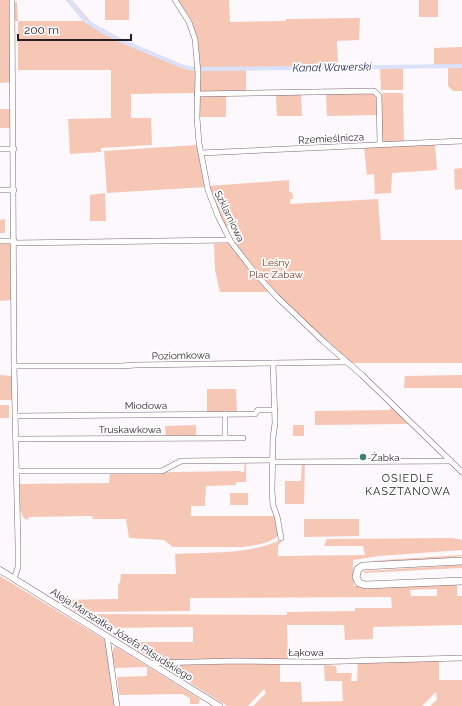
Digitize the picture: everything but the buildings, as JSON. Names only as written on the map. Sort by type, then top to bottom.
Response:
[{"type":"highway","points":[[462,561],[361,567],[357,571],[357,579],[360,583],[365,585],[462,581]]},
{"type":"main road","name":"Aleja Marszałka Józefa Piłsudskiego","points":[[0,570],[219,706]]},
{"type":"street","points":[[12,0],[14,366],[18,567],[14,579]]},
{"type":"street","name":"Szklarniowa","points":[[175,0],[189,22],[195,39],[198,73],[197,118],[201,153],[210,198],[230,240],[255,273],[277,297],[359,372],[462,472]]},
{"type":"street","points":[[197,94],[374,91],[379,96],[380,144]]},
{"type":"street","name":"Rzemieślnicza","points":[[201,153],[462,141]]},
{"type":"street","points":[[0,149],[14,149]]},
{"type":"street","points":[[0,190],[14,190]]},
{"type":"street","points":[[0,241],[230,240]]},
{"type":"street","name":"Poziomkowa","points":[[14,366],[120,366],[347,362]]},
{"type":"street","points":[[273,363],[274,410],[272,491],[273,505],[277,516],[281,538]]},
{"type":"street","name":"Miodowa","points":[[16,416],[255,414],[258,410],[274,410]]},
{"type":"street","points":[[225,414],[225,437]]},
{"type":"street","name":"Truskawkowa","points":[[16,439],[243,438]]},
{"type":"street","points":[[17,471],[162,471],[181,461],[450,461]]},
{"type":"street","points":[[107,636],[117,706]]},
{"type":"street","name":"Łąkowa","points":[[150,663],[236,661],[310,662],[462,658]]},
{"type":"green space","points":[[0,0],[9,0],[11,82],[0,83]]},
{"type":"green space","points":[[66,0],[72,0],[91,22],[120,38],[187,67],[196,68],[195,93],[131,94],[131,118],[151,118],[152,145],[101,148],[101,152],[70,154],[68,119],[111,118],[111,70],[18,70],[18,21],[83,21]]},
{"type":"green space","points":[[105,0],[129,0],[129,20],[105,20]]},
{"type":"green space","points":[[178,0],[229,0],[230,22],[286,21],[286,19],[360,18],[359,40],[337,41],[338,65],[434,65],[434,48],[462,47],[462,91],[453,91],[448,86],[448,68],[403,68],[403,90],[381,90],[380,68],[246,70],[246,91],[202,92],[199,90],[199,56],[191,22],[193,22]]},
{"type":"green space","points":[[419,0],[438,0],[438,17],[419,17]]},
{"type":"green space","points":[[14,2],[17,2],[18,21],[14,21]]},
{"type":"green space","points":[[383,93],[403,93],[404,142],[385,142],[381,139],[381,96]]},
{"type":"green space","points":[[301,94],[302,116],[277,116],[276,95]]},
{"type":"green space","points":[[326,94],[374,94],[376,96],[377,115],[327,116]]},
{"type":"green space","points":[[226,95],[226,117],[198,117],[199,98],[202,96]]},
{"type":"green space","points":[[0,109],[12,109],[12,128],[0,128]]},
{"type":"green space","points":[[435,144],[437,170],[392,173],[391,193],[375,194],[374,174],[367,175],[364,147]]},
{"type":"green space","points":[[197,145],[205,187],[107,193],[104,151]]},
{"type":"green space","points":[[462,168],[462,189],[455,190],[454,169]]},
{"type":"green space","name":"Leśny Plac Zabaw","points":[[289,180],[289,192],[292,192],[293,199],[290,199],[290,204],[378,199],[381,240],[462,240],[462,363],[353,363],[348,361],[274,291],[234,242],[237,242],[229,226],[226,227],[214,203],[209,186]]},
{"type":"green space","points":[[105,193],[106,221],[90,221],[90,195]]},
{"type":"green space","points":[[5,219],[5,233],[0,233],[0,220]]},
{"type":"green space","points":[[0,242],[10,242],[11,300],[0,301]]},
{"type":"green space","points":[[229,243],[268,292],[220,292],[215,270],[214,244]]},
{"type":"green space","points":[[0,375],[12,376],[12,400],[0,400]]},
{"type":"green space","points":[[462,375],[462,388],[404,388],[405,376]]},
{"type":"green space","points":[[207,389],[236,389],[237,412],[207,412]]},
{"type":"green space","points":[[0,405],[9,405],[9,418],[0,418]]},
{"type":"green space","points":[[392,407],[408,424],[315,425],[315,411],[389,410]]},
{"type":"green space","points":[[196,425],[196,436],[166,438],[165,426]]},
{"type":"green space","points":[[293,425],[304,425],[304,436],[293,436]]},
{"type":"green space","points":[[245,462],[246,482],[236,482],[236,485],[206,486],[205,506],[191,506],[191,516],[275,516],[279,535],[267,542],[257,545],[243,547],[173,547],[164,540],[129,538],[126,519],[93,519],[92,516],[28,517],[29,520],[25,519],[22,515],[20,507],[19,484],[109,483],[110,473],[244,472]]},
{"type":"green space","points":[[302,464],[305,464],[304,504],[285,504],[285,481],[301,480]]},
{"type":"green space","points":[[230,493],[248,493],[248,505],[230,505]]},
{"type":"green space","points":[[304,519],[359,519],[359,536],[304,537]]},
{"type":"green space","points":[[452,538],[462,540],[462,550],[379,556],[353,560],[354,586],[457,584],[457,596],[462,596],[462,625],[373,627],[373,639],[345,640],[344,625],[287,625],[288,660],[156,662],[125,642],[193,642],[193,627],[102,628],[79,614],[287,615],[287,612],[355,611],[355,608],[392,608],[391,597],[190,598],[190,611],[76,612],[56,600],[118,599],[118,584],[120,583],[121,574],[176,574],[175,554],[230,552],[257,548],[283,539],[278,546],[278,556],[365,555],[363,546],[324,546],[327,539]],"holes":[[[437,589],[437,596],[411,596],[410,590]]]},
{"type":"green space","points":[[462,555],[442,559],[365,563],[383,560]]},
{"type":"green space","points":[[462,565],[462,568],[364,573],[364,571]]},
{"type":"green space","points":[[0,576],[105,640],[114,706],[0,706]]},
{"type":"green space","points":[[115,646],[200,699],[199,704],[190,704],[190,698],[182,694],[119,695],[117,677],[147,676],[147,667],[115,668],[113,654]]},
{"type":"green space","points":[[439,660],[439,680],[462,680],[462,706],[430,706],[437,700],[436,692],[422,706],[253,706],[266,693],[264,689],[248,706],[227,706],[165,667],[165,665],[280,663],[280,682],[301,682],[302,702],[343,701],[342,681],[325,681],[324,665],[336,666],[337,673],[352,673],[351,681],[357,681],[358,661]]},
{"type":"waterway","name":"Kanał Wawerski","points":[[69,0],[86,21],[104,32],[119,40],[184,67],[195,69]]},
{"type":"waterway","name":"Kanał Wawerski","points":[[202,69],[462,66]]},
{"type":"place","name":"Żabka","points":[[363,457]]},
{"type":"district","name":"OSIEDLE KASZTANOWA","points":[[408,484]]}]
